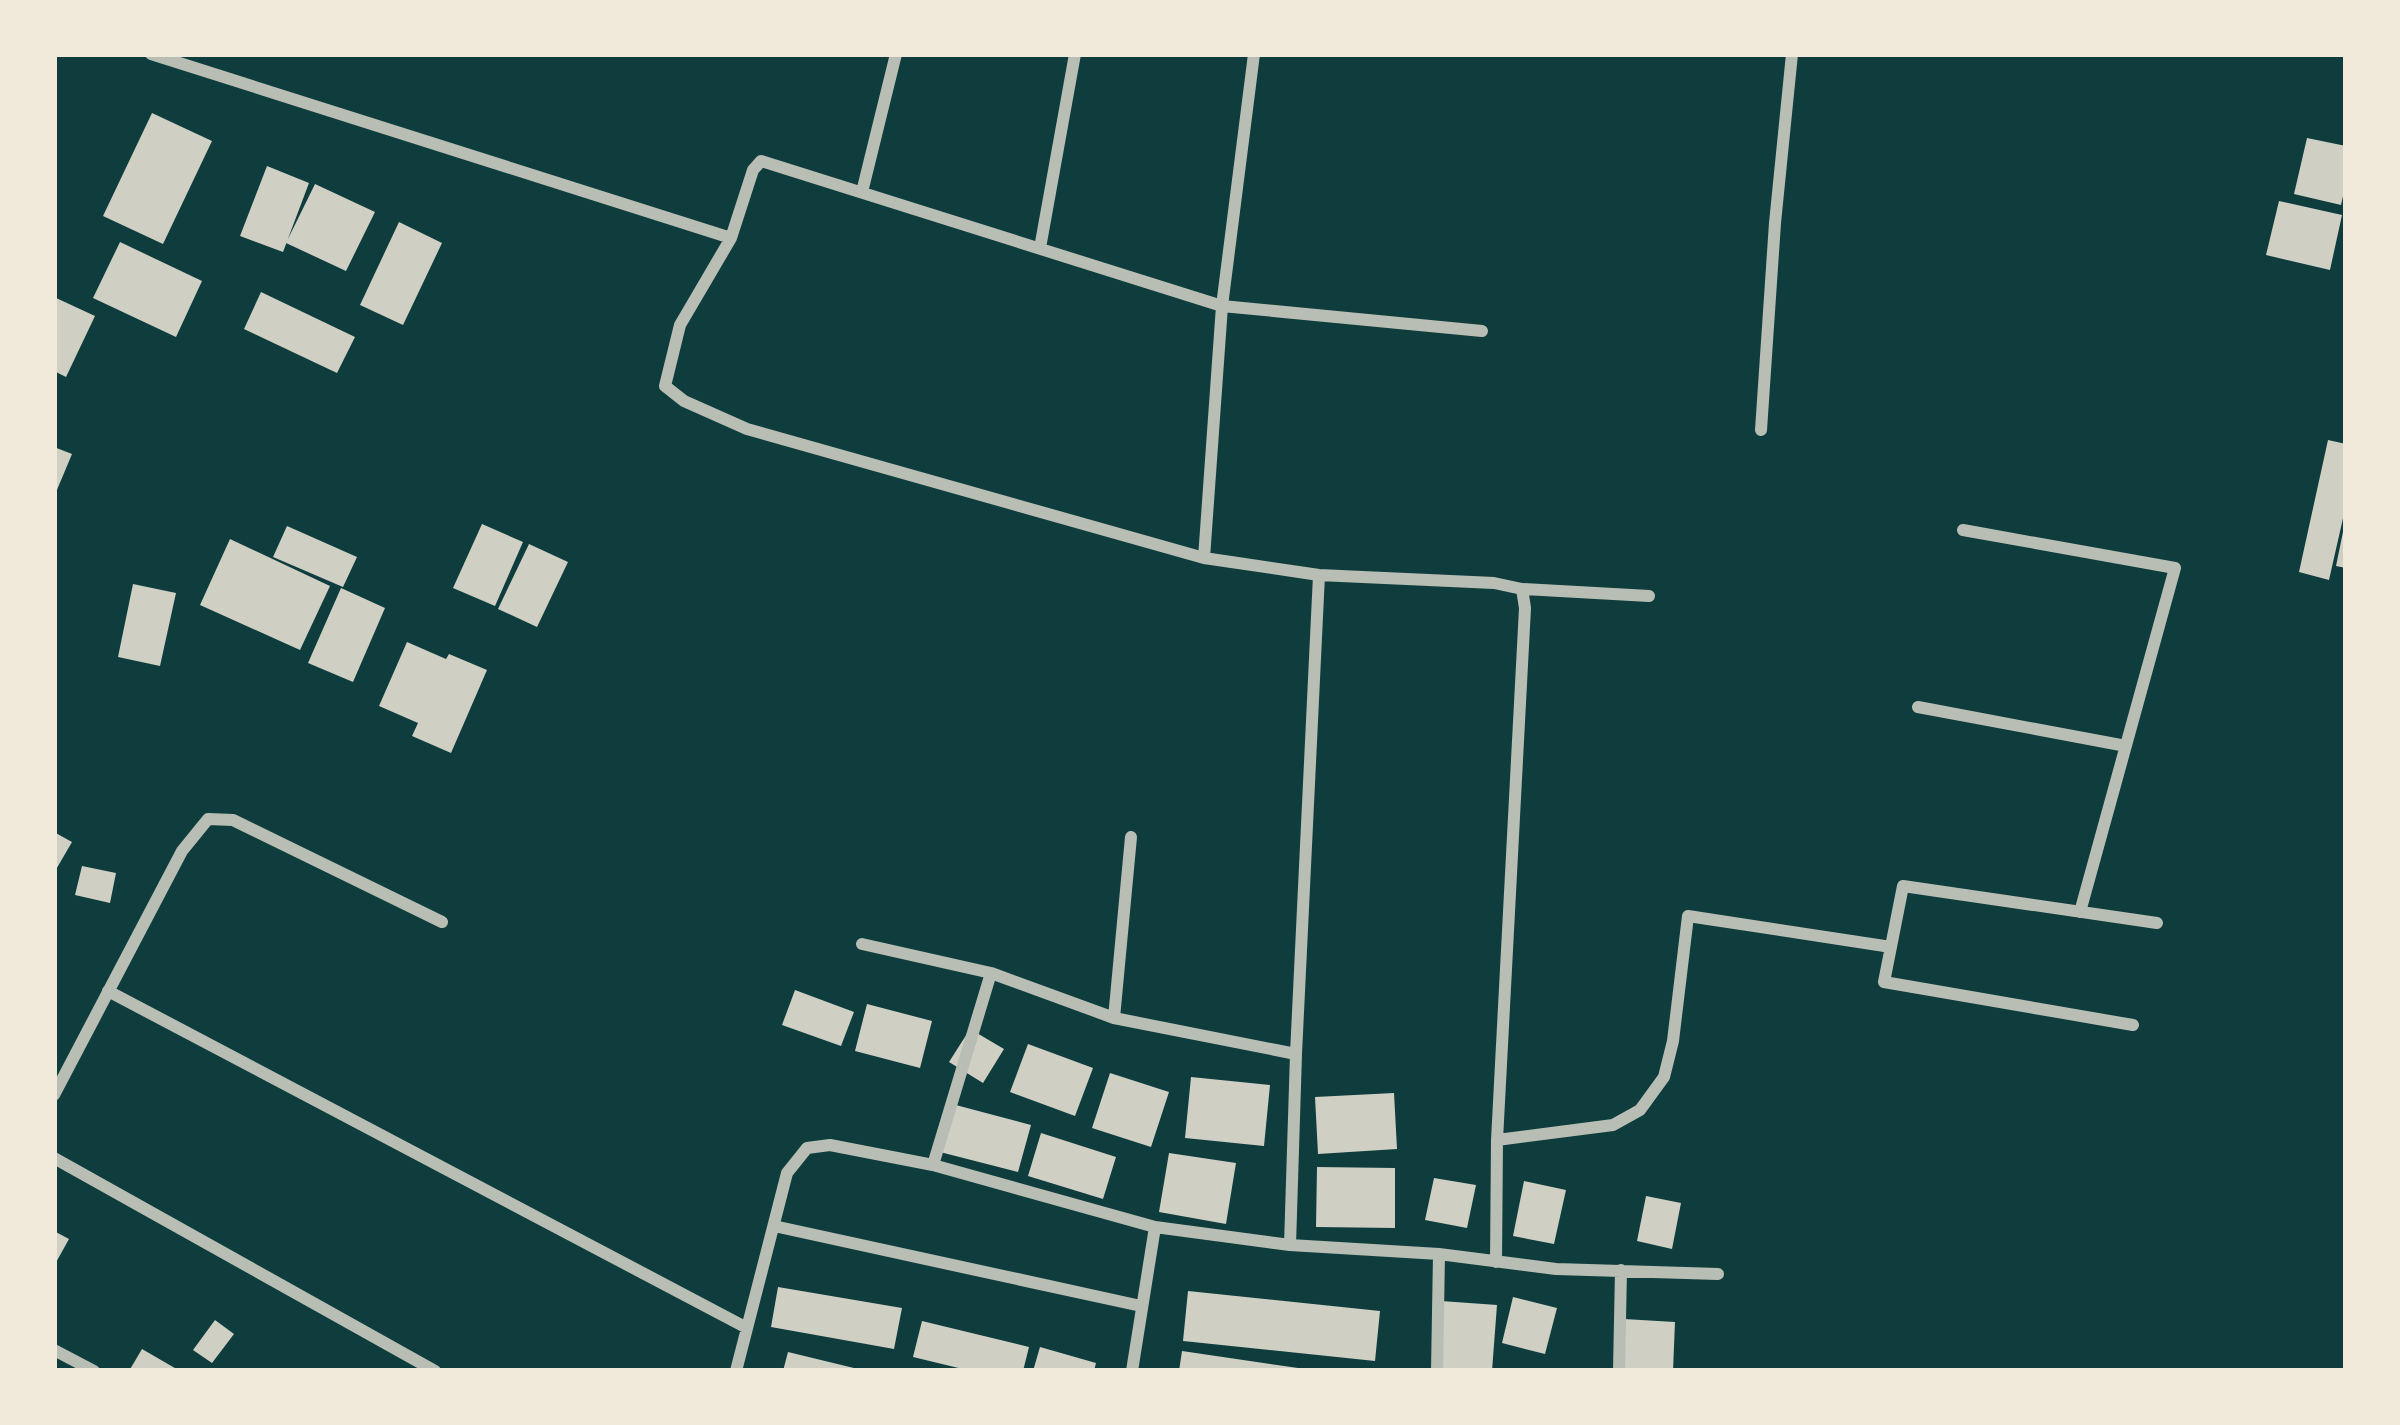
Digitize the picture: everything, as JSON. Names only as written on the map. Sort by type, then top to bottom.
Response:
[{"type":"street","points":[[151,54],[730,238]]},
{"type":"street","points":[[862,192],[896,54]]},
{"type":"street","points":[[1040,248],[1075,54]]},
{"type":"street","points":[[1204,558],[1222,306],[1254,54]]},
{"type":"street","points":[[1761,430],[1792,54]]},
{"type":"street","points":[[1482,331],[1222,306],[761,161],[730,238],[680,325],[665,386],[684,401],[747,429],[1204,558],[1319,575],[1648,596]]},
{"type":"street","points":[[1963,530],[2175,568],[2080,912]]},
{"type":"street","points":[[1289,1245],[1319,575]]},
{"type":"street","points":[[1496,1262],[1497,1140],[1525,608],[1522,590]]},
{"type":"street","points":[[1918,707],[2126,746]]},
{"type":"street","points":[[54,1095],[182,850],[208,819],[233,820],[442,922]]},
{"type":"street","points":[[1114,1018],[1131,837]]},
{"type":"street","points":[[2133,1025],[1883,982],[1903,886],[2157,923]]},
{"type":"street","points":[[1497,1140],[1613,1125],[1640,1110],[1664,1077],[1688,916],[1891,947]]},
{"type":"street","points":[[862,944],[991,974],[1114,1018],[1296,1054]]},
{"type":"street","points":[[933,1165],[991,974]]},
{"type":"street","points":[[108,991],[747,1328]]},
{"type":"street","points":[[736,1371],[787,1173],[807,1148],[830,1144],[933,1165],[1155,1227],[1289,1245],[1439,1254],[1556,1269],[1718,1274]]},
{"type":"street","points":[[54,1158],[435,1371]]},
{"type":"street","points":[[774,1226],[1141,1306]]},
{"type":"street","points":[[1132,1371],[1155,1227]]},
{"type":"street","points":[[1437,1371],[1439,1254]]},
{"type":"street","points":[[1619,1371],[1621,1270]]},
{"type":"street","points":[[54,1351],[94,1371]]},
{"type":"building","points":[[152,113],[212,141],[163,244],[103,216]]},
{"type":"building","points":[[2307,138],[2346,146],[2341,205],[2294,194]]},
{"type":"building","points":[[267,166],[309,183],[283,252],[240,236]]},
{"type":"building","points":[[315,184],[375,212],[346,271],[286,243]]},
{"type":"building","points":[[2279,201],[2342,215],[2330,270],[2266,255]]},
{"type":"building","points":[[399,222],[442,243],[403,325],[360,305]]},
{"type":"building","points":[[120,242],[202,281],[176,337],[93,298]]},
{"type":"building","points":[[261,292],[355,337],[337,373],[244,329]]},
{"type":"building","points":[[54,297],[95,316],[66,377],[54,371]]},
{"type":"building","points":[[2328,440],[2346,444],[2346,505],[2329,580],[2299,572]]},
{"type":"building","points":[[54,447],[72,454],[54,497]]},
{"type":"building","points":[[482,524],[523,542],[495,606],[453,588]]},
{"type":"building","points":[[287,526],[357,557],[343,587],[273,557]]},
{"type":"building","points":[[2346,528],[2346,568],[2336,566]]},
{"type":"building","points":[[230,539],[330,586],[300,650],[200,605]]},
{"type":"building","points":[[529,544],[568,562],[537,627],[498,609]]},
{"type":"building","points":[[133,584],[176,593],[160,666],[118,657]]},
{"type":"building","points":[[341,588],[385,608],[353,682],[308,663]]},
{"type":"building","points":[[407,642],[487,670],[451,753],[412,736],[418,723],[379,706]]},
{"type":"building","points":[[54,832],[72,842],[54,873]]},
{"type":"building","points":[[82,866],[116,873],[110,903],[75,895]]},
{"type":"building","points":[[795,990],[854,1012],[841,1046],[782,1025]]},
{"type":"building","points":[[867,1004],[932,1021],[920,1068],[855,1051]]},
{"type":"building","points":[[970,1029],[1004,1049],[983,1083],[949,1062]]},
{"type":"building","points":[[1028,1044],[1093,1068],[1075,1116],[1010,1092]]},
{"type":"building","points":[[1110,1073],[1169,1092],[1151,1147],[1092,1128]]},
{"type":"building","points":[[1191,1077],[1270,1085],[1264,1146],[1185,1138]]},
{"type":"building","points":[[1394,1093],[1397,1149],[1318,1154],[1315,1097]]},
{"type":"building","points":[[952,1104],[1031,1125],[1018,1172],[940,1152]]},
{"type":"building","points":[[1041,1133],[1116,1157],[1103,1199],[1028,1176]]},
{"type":"building","points":[[1169,1153],[1236,1163],[1226,1224],[1159,1212]]},
{"type":"building","points":[[1317,1167],[1395,1168],[1395,1228],[1316,1227]]},
{"type":"building","points":[[1434,1178],[1476,1185],[1467,1228],[1425,1220]]},
{"type":"building","points":[[1524,1181],[1566,1190],[1554,1244],[1513,1236]]},
{"type":"building","points":[[1646,1196],[1681,1203],[1672,1249],[1637,1241]]},
{"type":"building","points":[[54,1231],[69,1239],[54,1266]]},
{"type":"building","points":[[778,1287],[902,1308],[894,1349],[771,1327]]},
{"type":"building","points":[[1188,1291],[1380,1311],[1375,1361],[1183,1341]]},
{"type":"building","points":[[1513,1297],[1557,1308],[1545,1354],[1502,1343]]},
{"type":"building","points":[[1441,1301],[1497,1305],[1492,1371],[1436,1371]]},
{"type":"building","points":[[1624,1319],[1675,1322],[1673,1371],[1623,1371]]},
{"type":"building","points":[[215,1320],[234,1334],[212,1363],[193,1350]]},
{"type":"building","points":[[922,1321],[1029,1347],[1023,1371],[971,1371],[913,1357]]},
{"type":"building","points":[[1040,1347],[1096,1363],[1094,1371],[1033,1371]]},
{"type":"building","points":[[142,1349],[180,1371],[129,1371]]},
{"type":"building","points":[[1182,1351],[1298,1368],[1298,1371],[1179,1371]]},
{"type":"building","points":[[788,1352],[858,1369],[858,1371],[783,1371]]}]
